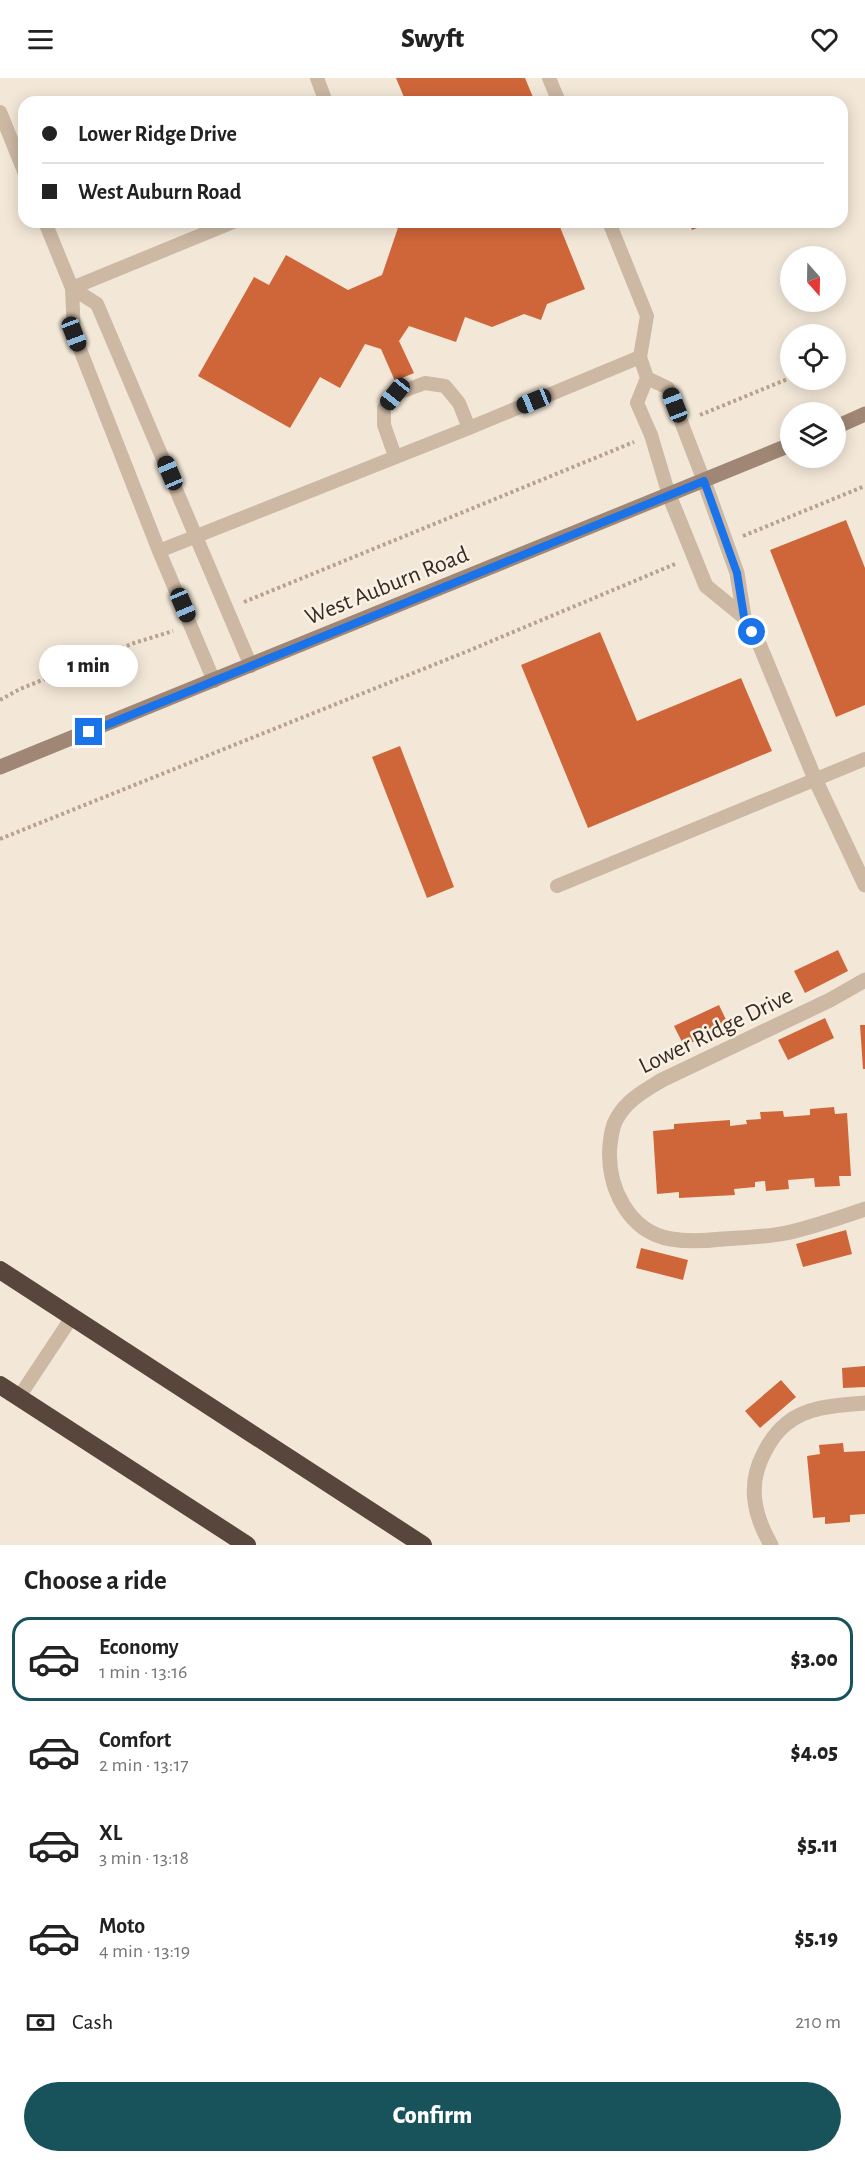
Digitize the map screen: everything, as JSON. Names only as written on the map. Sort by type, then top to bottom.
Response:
[{"type":"highway","points":[[0,1270],[423,1545]]},
{"type":"highway","points":[[0,1385],[247,1545]]},
{"type":"main road","points":[[846,423],[865,414]]},
{"type":"main road","name":"West Auburn Road","points":[[0,767],[780,449]]},
{"type":"street","points":[[704,481],[737,573],[744,617],[760,646],[815,780],[865,885]]},
{"type":"street","points":[[669,495],[706,586],[744,617]]},
{"type":"street","name":"Lower Ridge Drive","points":[[865,980],[830,1000],[694,1064],[636,1095],[616,1120],[611,1136],[609,1158],[611,1179],[621,1202],[633,1218],[648,1231],[670,1239],[694,1242],[784,1233],[821,1224],[865,1209]]},
{"type":"street","points":[[771,1545],[761,1527],[755,1509],[753,1487],[758,1464],[770,1442],[786,1423],[806,1413],[829,1406],[865,1403]]},
{"type":"lane","points":[[317,78],[324,96]]},
{"type":"lane","points":[[549,78],[556,96]]},
{"type":"lane","points":[[0,112],[18,156]]},
{"type":"lane","points":[[47,228],[72,288],[74,334],[159,551],[214,681]]},
{"type":"lane","points":[[72,288],[218,228]]},
{"type":"lane","points":[[611,228],[647,316],[640,357],[647,378],[637,403],[651,435],[669,495]]},
{"type":"lane","points":[[72,288],[97,304],[251,666]]},
{"type":"lane","points":[[159,551],[469,428],[640,357]]},
{"type":"lane","points":[[647,378],[668,388],[704,481]]},
{"type":"lane","points":[[395,456],[384,425],[384,408],[395,394],[426,383],[445,386],[459,403],[469,428]]},
{"type":"lane","points":[[557,886],[865,759]]},
{"type":"lane","points":[[19,1398],[72,1317]]},
{"type":"path","points":[[702,414],[780,382]]},
{"type":"path","points":[[252,598],[629,444]]},
{"type":"path","points":[[748,534],[865,486]]},
{"type":"path","points":[[0,839],[468,651],[675,564]]},
{"type":"path","points":[[0,700],[20,689],[124,647],[168,633]]},
{"type":"building","points":[[396,78],[525,78],[532,96],[404,96]]},
{"type":"building","points":[[398,228],[560,228],[585,289],[547,304],[541,320],[524,314],[492,327],[465,317],[456,342],[409,326],[399,341],[414,373],[395,381],[381,349],[365,344],[340,388],[320,377],[290,428],[198,376],[254,277],[269,285],[286,255],[348,290],[382,275]]},
{"type":"building","points":[[846,520],[865,568],[865,705],[836,717],[770,550]]},
{"type":"building","points":[[600,632],[637,721],[741,678],[772,751],[588,828],[521,665]]},
{"type":"building","points":[[400,746],[454,887],[427,898],[372,757]]},
{"type":"building","points":[[838,950],[848,971],[805,993],[794,971]]},
{"type":"building","points":[[719,1005],[729,1026],[684,1046],[674,1026]]},
{"type":"building","points":[[825,1018],[834,1038],[788,1060],[778,1040]]},
{"type":"building","points":[[860,1025],[865,1025],[865,1069],[863,1069]]},
{"type":"building","points":[[834,1107],[835,1114],[847,1113],[851,1176],[839,1176],[840,1186],[815,1187],[814,1178],[788,1180],[789,1189],[766,1191],[765,1181],[755,1182],[755,1187],[734,1189],[735,1195],[679,1198],[679,1192],[657,1194],[653,1131],[674,1129],[674,1124],[730,1120],[730,1126],[747,1124],[746,1120],[761,1119],[760,1112],[783,1111],[784,1117],[810,1115],[810,1109]]},
{"type":"building","points":[[846,1230],[852,1254],[803,1267],[796,1244]]},
{"type":"building","points":[[641,1248],[688,1260],[683,1280],[636,1268]]},
{"type":"building","points":[[865,1366],[865,1387],[843,1388],[842,1368]]},
{"type":"building","points":[[781,1380],[796,1397],[760,1428],[745,1411]]},
{"type":"building","points":[[843,1443],[844,1452],[865,1451],[865,1514],[850,1515],[850,1522],[825,1524],[825,1517],[813,1518],[807,1456],[820,1454],[819,1445]]},
{"type":"route","points":[[89,732],[704,481],[737,573],[744,617],[752,632]]}]
